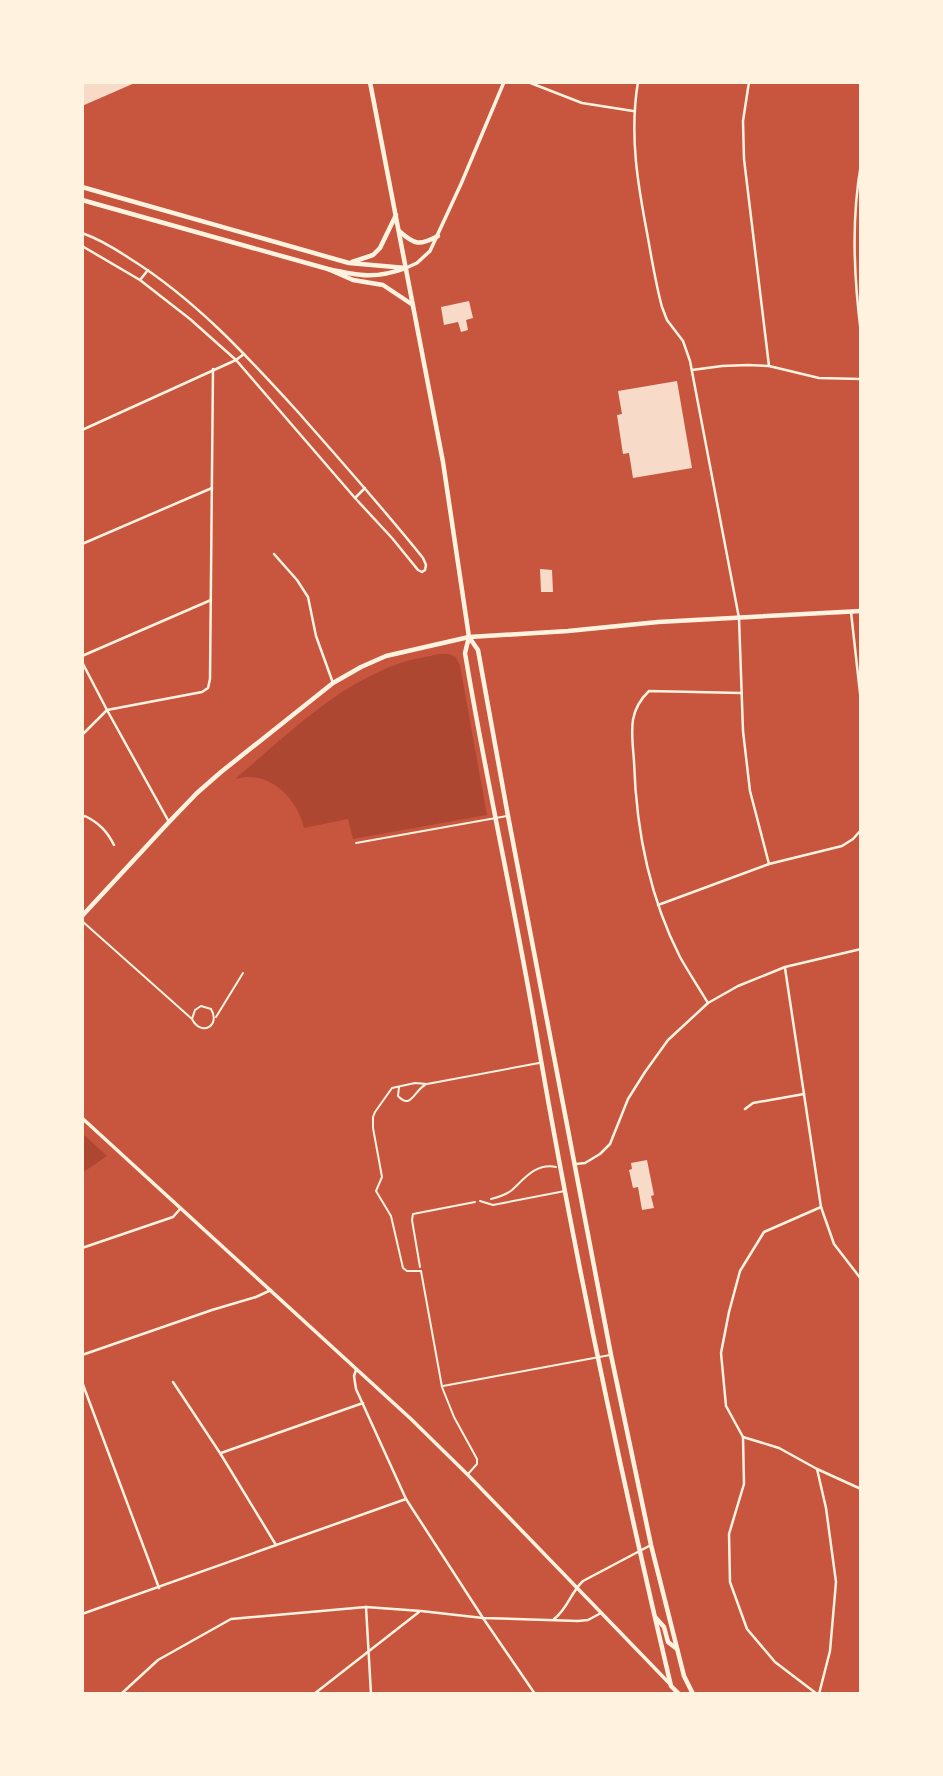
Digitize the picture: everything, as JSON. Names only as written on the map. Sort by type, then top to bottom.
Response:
[{"type":"main road","points":[[370,82],[443,462],[469,637],[465,653],[597,1357],[671,1686],[679,1694]]},
{"type":"main road","points":[[82,187],[349,263],[407,268]]},
{"type":"main road","points":[[123,212],[126,199]]},
{"type":"main road","points":[[82,200],[328,269],[367,276],[388,275],[407,268]]},
{"type":"main road","points":[[349,263],[373,255],[380,248],[396,214]]},
{"type":"main road","points":[[399,230],[415,243],[427,242],[438,236]]},
{"type":"main road","points":[[328,269],[353,280],[383,285],[414,305]]},
{"type":"main road","points":[[82,919],[169,822],[221,772],[333,683],[386,656],[469,637],[657,622],[861,611]]},
{"type":"main road","points":[[469,637],[478,650],[574,1165],[651,1545],[684,1676],[693,1694]]},
{"type":"main road","points":[[655,1617],[664,1627],[668,1642],[677,1649]]},
{"type":"street","points":[[407,268],[430,251],[438,236],[504,82]]},
{"type":"street","points":[[528,82],[582,103],[634,111]]},
{"type":"street","points":[[638,82],[634,111],[636,174],[659,296],[667,320],[683,341],[692,370],[739,618],[745,753],[750,791],[769,864]]},
{"type":"street","points":[[749,82],[744,114],[743,149],[769,366]]},
{"type":"street","points":[[861,164],[854,246],[861,334]]},
{"type":"street","points":[[82,233],[99,240],[148,270],[189,301],[245,354],[365,488],[423,558],[425,570],[418,570],[236,360],[140,280],[82,246]]},
{"type":"street","points":[[140,280],[148,270]]},
{"type":"street","points":[[82,430],[245,354]]},
{"type":"street","points":[[692,370],[722,366],[769,366],[819,378],[861,379]]},
{"type":"street","points":[[82,735],[107,710],[202,692],[208,688],[214,369]]},
{"type":"street","points":[[82,544],[212,488]]},
{"type":"street","points":[[355,498],[365,488]]},
{"type":"street","points":[[274,554],[308,597],[316,636],[333,683]]},
{"type":"street","points":[[82,656],[211,600]]},
{"type":"street","points":[[851,611],[861,702]]},
{"type":"street","points":[[82,662],[169,822]]},
{"type":"street","points":[[708,1003],[680,956],[658,905],[646,866],[638,824],[633,714],[649,691],[742,693]]},
{"type":"street","points":[[82,817],[94,820],[106,831],[114,845]]},
{"type":"street","points":[[658,905],[769,864],[842,846],[861,830]]},
{"type":"street","points":[[574,1165],[585,1163],[610,1144],[628,1100],[645,1072],[668,1040],[708,1003],[738,986],[785,967],[861,949]]},
{"type":"street","points":[[785,967],[821,1207],[834,1244],[861,1279]]},
{"type":"street","points":[[744,1109],[753,1103],[804,1094]]},
{"type":"street","points":[[82,1118],[411,1419],[671,1686]]},
{"type":"street","points":[[817,1469],[826,1508],[836,1582],[830,1651],[818,1694],[775,1662],[747,1629],[730,1582],[729,1534],[744,1484],[743,1437],[726,1406],[721,1353],[740,1270],[764,1232],[821,1207]]},
{"type":"street","points":[[82,1248],[173,1217],[181,1208]]},
{"type":"street","points":[[82,1355],[271,1290]]},
{"type":"street","points":[[356,1370],[356,1389],[406,1499],[535,1694]]},
{"type":"street","points":[[82,1382],[159,1588]]},
{"type":"street","points":[[173,1382],[276,1545]]},
{"type":"street","points":[[220,1453],[363,1403]]},
{"type":"street","points":[[743,1437],[779,1448],[861,1489]]},
{"type":"street","points":[[82,1614],[406,1499]]},
{"type":"street","points":[[553,1619],[562,1614],[576,1587],[583,1581],[651,1545]]},
{"type":"street","points":[[121,1694],[158,1660],[231,1619],[366,1607],[483,1618],[588,1620],[601,1614]]},
{"type":"street","points":[[366,1607],[372,1694]]},
{"type":"street","points":[[314,1694],[421,1611]]},
{"type":"lane","points":[[356,843],[508,816]]},
{"type":"lane","points":[[82,919],[192,1019],[197,1027],[204,1029],[212,1025],[243,973]]},
{"type":"lane","points":[[192,1019],[196,1009],[205,1006],[213,1012],[214,1019]]},
{"type":"lane","points":[[399,1086],[398,1096],[407,1102],[419,1088],[427,1084],[541,1062]]},
{"type":"lane","points":[[427,1084],[415,1083],[392,1088],[373,1117],[382,1177],[376,1191],[391,1216],[403,1268],[407,1271],[421,1271],[442,1387],[454,1417],[477,1459],[477,1464],[468,1475]]},
{"type":"lane","points":[[480,1201],[493,1205],[566,1191]]},
{"type":"lane","points":[[442,1387],[611,1355]]},
{"type":"path","points":[[421,1271],[412,1220],[414,1214],[504,1195],[527,1174],[537,1169],[561,1166]]},
{"type":"shaded area","points":[[440,654],[456,657],[460,666],[487,815],[353,839],[348,819],[304,828],[295,806],[279,788],[259,778],[235,779],[312,714],[353,685],[398,664]]},
{"type":"shaded area","points":[[82,1133],[107,1156],[82,1173]]},
{"type":"building","points":[[82,82],[137,82],[82,106]]},
{"type":"building","points":[[469,301],[473,318],[466,320],[468,330],[461,332],[458,322],[444,325],[441,307]]},
{"type":"building","points":[[677,381],[692,468],[633,478],[629,453],[623,454],[617,415],[622,414],[618,391]]},
{"type":"building","points":[[540,569],[552,570],[553,592],[541,592]]},
{"type":"building","points":[[647,1160],[654,1208],[642,1210],[638,1187],[633,1188],[629,1170],[632,1169],[631,1163]]}]
